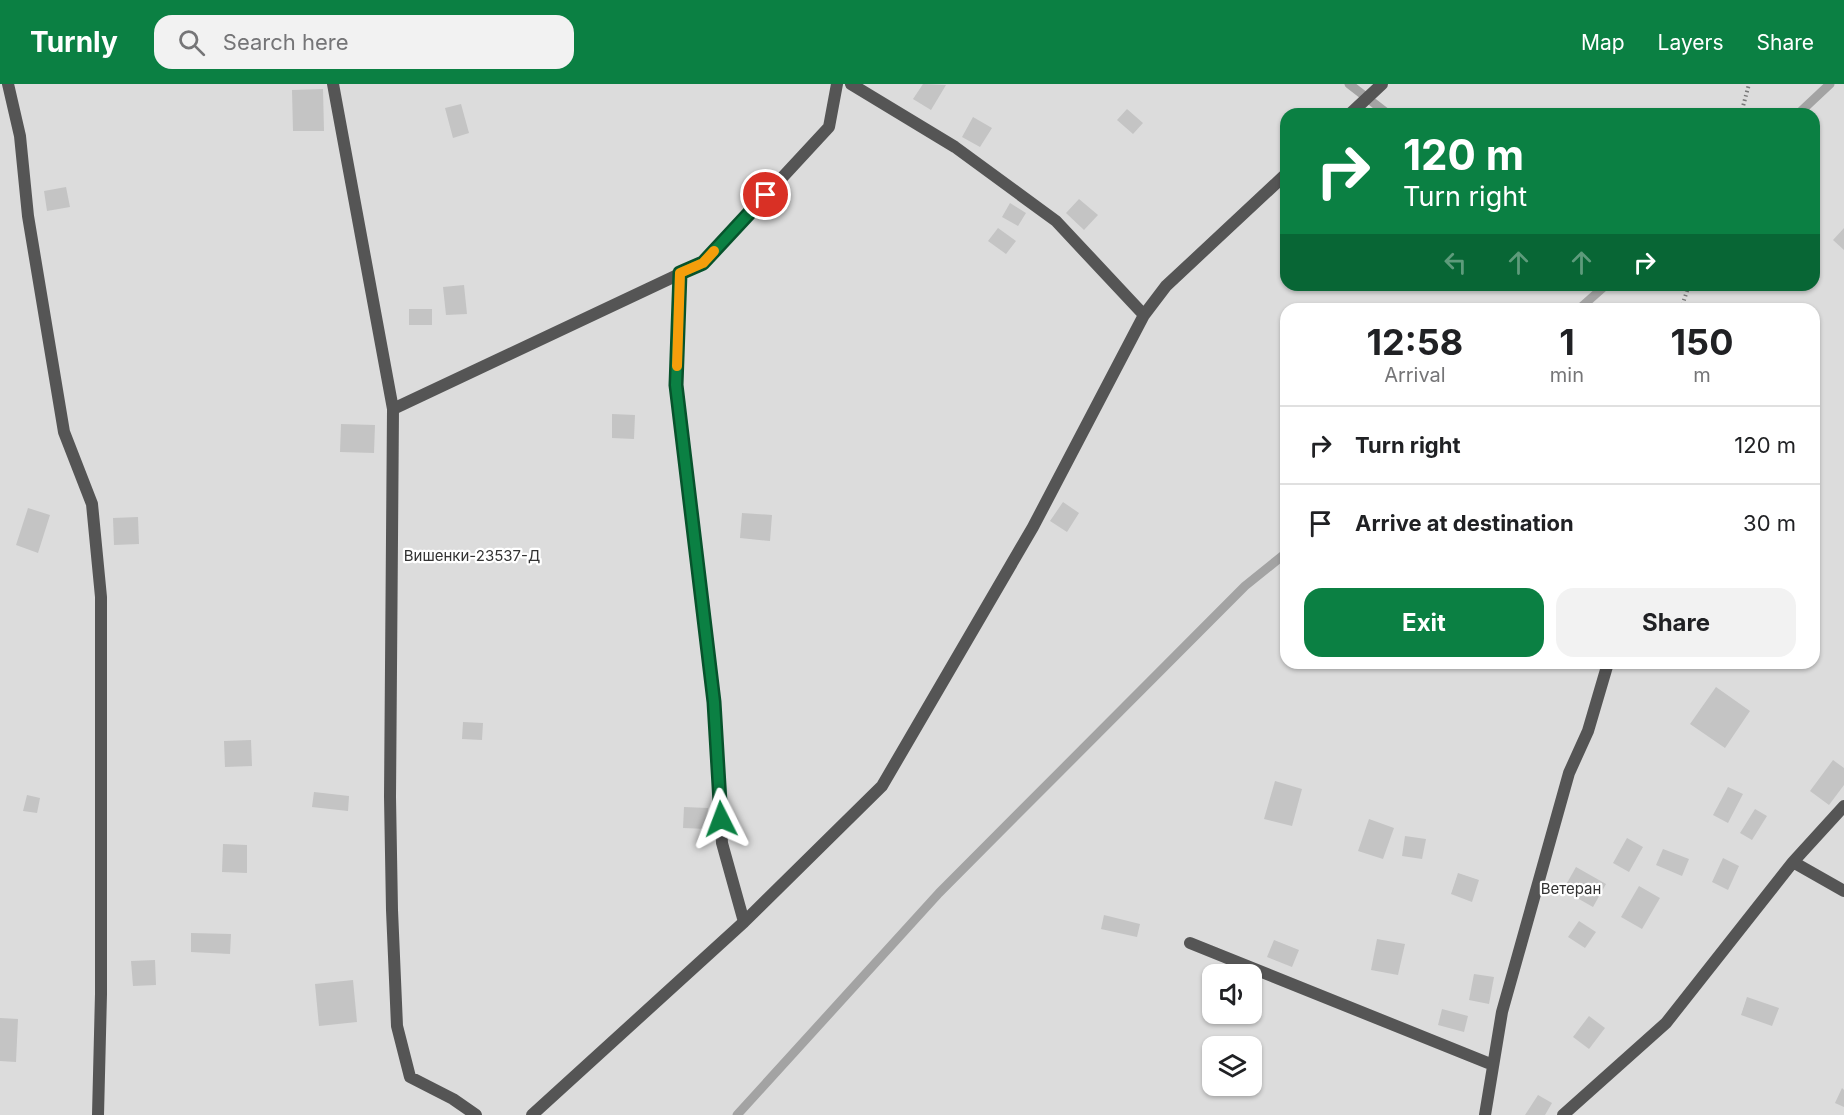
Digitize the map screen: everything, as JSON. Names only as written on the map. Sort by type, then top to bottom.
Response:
[{"type":"lane","points":[[8,84],[20,136],[28,216],[64,432],[92,504],[101,597],[102,946],[98,1115]]},
{"type":"lane","points":[[333,84],[393,410],[390,797],[397,1026],[410,1077],[453,1099],[476,1115]]},
{"type":"lane","points":[[393,410],[703,263],[829,128],[837,84]]},
{"type":"lane","points":[[851,84],[956,147],[1056,221],[1144,315]]},
{"type":"lane","points":[[1356,108],[1382,84]]},
{"type":"lane","points":[[532,1115],[744,922],[882,786],[1033,527],[1144,315],[1166,286],[1280,180]]},
{"type":"lane","points":[[680,273],[676,385],[714,702],[722,843],[744,922]]},
{"type":"lane","points":[[1485,1115],[1502,1012],[1569,773],[1588,731],[1606,669]]},
{"type":"lane","points":[[1563,1115],[1666,1023],[1792,862],[1844,806]]},
{"type":"lane","points":[[1792,862],[1844,891]]},
{"type":"lane","points":[[1190,943],[1493,1065]]},
{"type":"path","points":[[1743,108],[1749,84]]},
{"type":"green space","name":"Вишенки-23537-Д","points":[[0,84],[1844,84],[1844,1115],[0,1115]]},
{"type":"building","points":[[923,84],[946,85],[931,110],[913,99]]},
{"type":"building","points":[[323,89],[324,131],[293,131],[292,90]]},
{"type":"building","points":[[461,104],[469,133],[453,138],[445,108]]},
{"type":"building","points":[[1127,109],[1143,123],[1133,134],[1117,120]]},
{"type":"building","points":[[973,117],[992,128],[980,147],[962,137]]},
{"type":"building","points":[[66,187],[70,207],[47,211],[44,191]]},
{"type":"building","points":[[1079,199],[1098,215],[1084,230],[1066,213]]},
{"type":"building","points":[[1010,203],[1026,213],[1018,226],[1002,217]]},
{"type":"building","points":[[998,228],[1016,241],[1006,254],[988,241]]},
{"type":"building","points":[[1844,228],[1844,250],[1833,240]]},
{"type":"building","points":[[464,285],[467,314],[446,315],[443,287]]},
{"type":"building","points":[[409,309],[432,309],[432,325],[409,325]]},
{"type":"building","points":[[612,414],[635,415],[634,439],[612,438]]},
{"type":"building","points":[[341,424],[375,425],[374,453],[340,452]]},
{"type":"building","points":[[1063,502],[1079,513],[1067,532],[1050,521]]},
{"type":"building","points":[[28,508],[50,515],[38,553],[16,545]]},
{"type":"building","points":[[742,513],[772,515],[770,541],[740,538]]},
{"type":"building","points":[[138,517],[139,544],[114,545],[113,518]]},
{"type":"building","points":[[1716,687],[1750,711],[1725,748],[1690,724]]},
{"type":"building","points":[[463,722],[483,723],[482,740],[462,739]]},
{"type":"building","points":[[251,740],[252,766],[225,767],[224,741]]},
{"type":"building","points":[[1833,760],[1844,768],[1844,785],[1829,805],[1810,791]]},
{"type":"building","points":[[1275,781],[1302,789],[1292,826],[1264,819]]},
{"type":"building","points":[[1728,787],[1743,794],[1728,823],[1713,815]]},
{"type":"building","points":[[314,792],[349,796],[348,811],[312,807]]},
{"type":"building","points":[[27,795],[40,798],[37,813],[23,811]]},
{"type":"building","points":[[684,807],[708,808],[707,829],[683,828]]},
{"type":"building","points":[[1755,809],[1767,816],[1752,840],[1740,833]]},
{"type":"building","points":[[1369,819],[1394,828],[1383,859],[1358,851]]},
{"type":"building","points":[[1405,836],[1426,839],[1422,859],[1402,856]]},
{"type":"building","points":[[1627,838],[1643,847],[1629,872],[1613,863]]},
{"type":"building","points":[[223,844],[247,845],[247,873],[222,872]]},
{"type":"building","points":[[1663,849],[1689,859],[1682,876],[1656,865]]},
{"type":"building","points":[[1723,858],[1739,866],[1728,890],[1712,882]]},
{"type":"building","points":[[1576,867],[1606,884],[1593,907],[1563,890]]},
{"type":"building","points":[[1458,873],[1479,880],[1472,902],[1451,894]]},
{"type":"building","points":[[1639,886],[1660,898],[1642,929],[1621,917]]},
{"type":"building","points":[[1104,915],[1140,924],[1137,937],[1101,929]]},
{"type":"building","points":[[1579,921],[1596,932],[1585,948],[1568,937]]},
{"type":"building","points":[[191,933],[231,934],[230,954],[191,952]]},
{"type":"building","points":[[1377,939],[1405,944],[1398,975],[1371,970]]},
{"type":"building","points":[[1274,940],[1299,950],[1292,967],[1267,957]]},
{"type":"building","points":[[155,960],[156,985],[133,986],[131,961]]},
{"type":"building","points":[[1474,974],[1494,977],[1489,1004],[1469,1000]]},
{"type":"building","points":[[353,980],[357,1022],[319,1026],[315,984]]},
{"type":"building","points":[[1747,997],[1779,1008],[1772,1026],[1741,1015]]},
{"type":"building","points":[[1442,1009],[1468,1016],[1464,1032],[1438,1025]]},
{"type":"building","points":[[1589,1016],[1605,1028],[1589,1049],[1573,1037]]},
{"type":"building","points":[[0,1018],[18,1019],[16,1062],[0,1061]]},
{"type":"building","points":[[1842,1088],[1844,1090],[1844,1107],[1835,1103]]},
{"type":"building","points":[[1538,1095],[1552,1103],[1545,1115],[1525,1115]]},
{"type":"waterway","points":[[1349,84],[1380,108]]},
{"type":"waterway","points":[[1804,108],[1830,84]]},
{"type":"waterway","points":[[1586,303],[1599,291]]},
{"type":"waterway","points":[[737,1115],[939,893],[1245,586],[1280,558]]},
{"type":"slow traffic","points":[[677,366],[680,273],[703,263],[714,251]]},
{"type":"route","points":[[721,819],[714,702],[676,385],[680,273],[703,263],[766,195]]},
{"type":"park label","name":"Ветеран","points":[[1571,889]]}]
